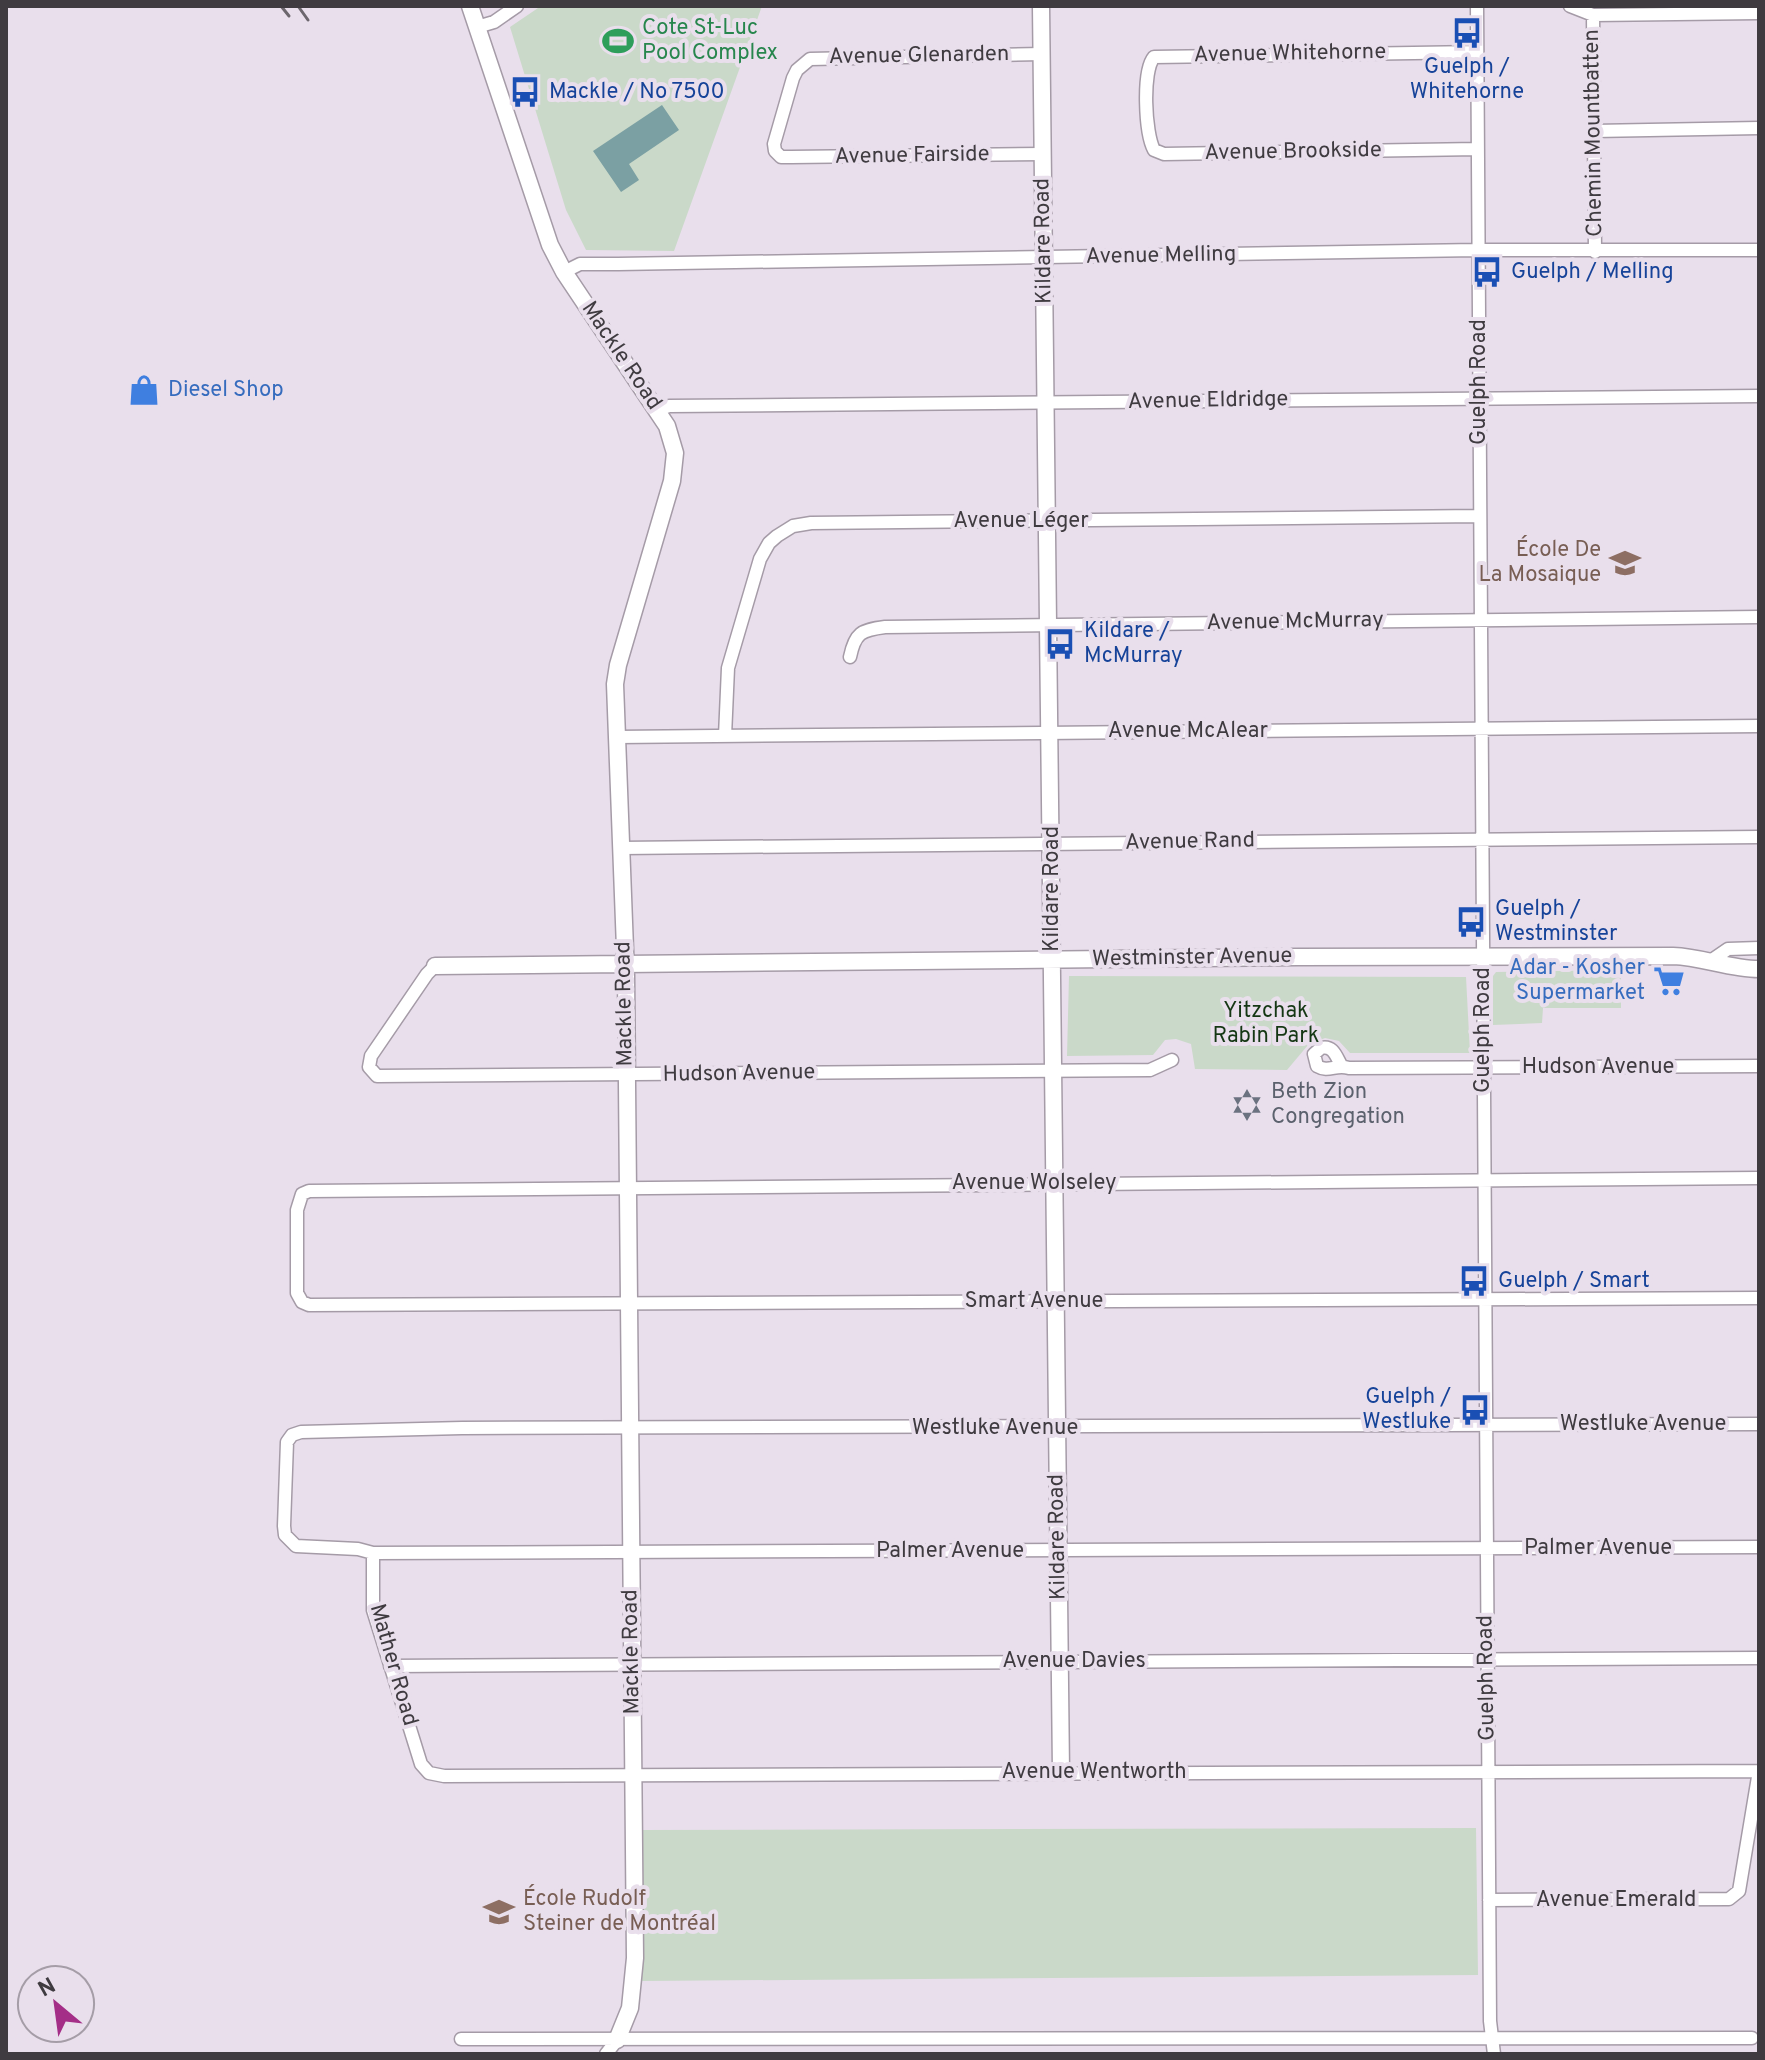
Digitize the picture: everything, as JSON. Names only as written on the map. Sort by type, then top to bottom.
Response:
[{"type":"street","name":"Mackle Road","points":[[470,6],[542,225],[564,272],[657,410],[673,441],[675,466],[616,671],[614,691],[626,963],[635,1981],[630,2008],[617,2040],[606,2054]]},
{"type":"street","points":[[477,27],[494,22],[517,6]]},
{"type":"street","name":"Kildare Road","points":[[1041,6],[1061,1772]]},
{"type":"street","name":"Guelph Road","points":[[1477,6],[1486,1549],[1489,1900],[1494,2054]]},
{"type":"street","points":[[1570,6],[1593,15],[1759,13]]},
{"type":"street","name":"Chemin Mountbatten","points":[[1593,15],[1595,252]]},
{"type":"street","name":"Avenue Whitehorne","points":[[1148,107],[1148,64],[1154,57],[1477,52]]},
{"type":"street","name":"Avenue Glenarden","points":[[781,157],[775,151],[774,144],[793,78],[810,59],[1042,54]]},
{"type":"street","name":"Avenue Brookside","points":[[1148,107],[1149,140],[1154,150],[1164,154],[1478,149]]},
{"type":"street","points":[[1594,131],[1759,128]]},
{"type":"street","name":"Avenue Fairside","points":[[781,157],[1043,154]]},
{"type":"street","name":"Avenue Melling","points":[[564,272],[580,264],[1477,250],[1759,250]]},
{"type":"street","name":"Avenue Eldridge","points":[[657,410],[669,406],[1759,396]]},
{"type":"street","name":"Avenue Léger","points":[[725,736],[726,683],[730,660],[760,559],[769,543],[793,526],[811,523],[1479,516]]},
{"type":"street","name":"Avenue McMurray","points":[[850,657],[858,635],[867,629],[885,627],[1759,617]]},
{"type":"street","name":"Avenue McAlear","points":[[617,737],[1759,726]]},
{"type":"street","name":"Avenue Rand","points":[[621,848],[1759,837]]},
{"type":"street","name":"Westminster Avenue","points":[[1709,962],[1728,949],[1759,948]]},
{"type":"street","name":"Westminster Avenue","points":[[435,966],[1673,956],[1759,969]]},
{"type":"street","name":"Hudson Avenue","points":[[435,966],[371,1056],[370,1069],[378,1076],[1150,1070],[1172,1060]]},
{"type":"street","name":"Hudson Avenue","points":[[1341,1065],[1349,1068],[1759,1066]]},
{"type":"street","name":"Avenue Wolseley","points":[[309,1305],[302,1302],[297,1293],[297,1210],[298,1200],[309,1191],[1759,1178]]},
{"type":"street","name":"Smart Avenue","points":[[309,1305],[1759,1298]]},
{"type":"street","name":"Westluke Avenue","points":[[285,1493],[287,1442],[292,1435],[301,1432],[462,1428],[1759,1424]]},
{"type":"street","name":"Palmer Avenue","points":[[285,1493],[285,1535],[290,1542],[305,1547],[358,1549],[373,1553],[1759,1547]]},
{"type":"street","name":"Mather Road","points":[[373,1553],[373,1610],[421,1764],[429,1773]]},
{"type":"street","name":"Avenue Davies","points":[[390,1666],[1759,1658]]},
{"type":"street","name":"Avenue Wentworth","points":[[429,1773],[444,1776],[1759,1771]]},
{"type":"street","name":"Avenue Emerald","points":[[1489,1900],[1729,1899],[1739,1891],[1759,1771]]},
{"type":"street","points":[[461,2039],[1752,2038]]},
{"type":"green space","points":[[541,6],[762,6],[674,251],[586,250],[566,210],[510,27]]},
{"type":"green space","points":[[1621,970],[1621,1008],[1543,1008],[1542,1023],[1493,1025],[1493,976],[1496,972]]},
{"type":"green space","name":"Yitzchak Rabin Park","points":[[1069,976],[1466,977],[1470,1053],[1350,1053],[1339,1041],[1325,1038],[1308,1045],[1287,1070],[1195,1069],[1191,1044],[1176,1039],[1165,1040],[1153,1055],[1067,1056]]},
{"type":"green space","points":[[1476,1828],[1478,1975],[641,1981],[638,1830]]},
{"type":"shaded area","points":[[662,105],[679,130],[629,164],[639,180],[621,192],[593,151]]},
{"type":"railway","points":[[281,6],[289,16]]},
{"type":"railway","points":[[298,6],[308,20]]},
{"type":"place","name":"Guelph / Whitehorne","points":[[1467,33]]},
{"type":"place","name":"Cote St-Luc Pool Complex","points":[[618,41]]},
{"type":"place","name":"Mackle / No 7500","points":[[525,92]]},
{"type":"place","name":"Guelph / Melling","points":[[1487,272]]},
{"type":"place","name":"Diesel Shop","points":[[144,390]]},
{"type":"place","name":"École De La Mosaique","points":[[1625,563]]},
{"type":"place","name":"Kildare / McMurray","points":[[1060,644]]},
{"type":"place","name":"Guelph / Westminster","points":[[1471,922]]},
{"type":"place","name":"Adar - Kosher Supermarket","points":[[1669,981]]},
{"type":"place","name":"Beth Zion Congregation","points":[[1247,1105]]},
{"type":"place","name":"Guelph / Smart","points":[[1474,1281]]},
{"type":"place","name":"Guelph / Westluke","points":[[1475,1410]]},
{"type":"place","name":"École Rudolf Steiner de Montréal","points":[[499,1912]]}]
